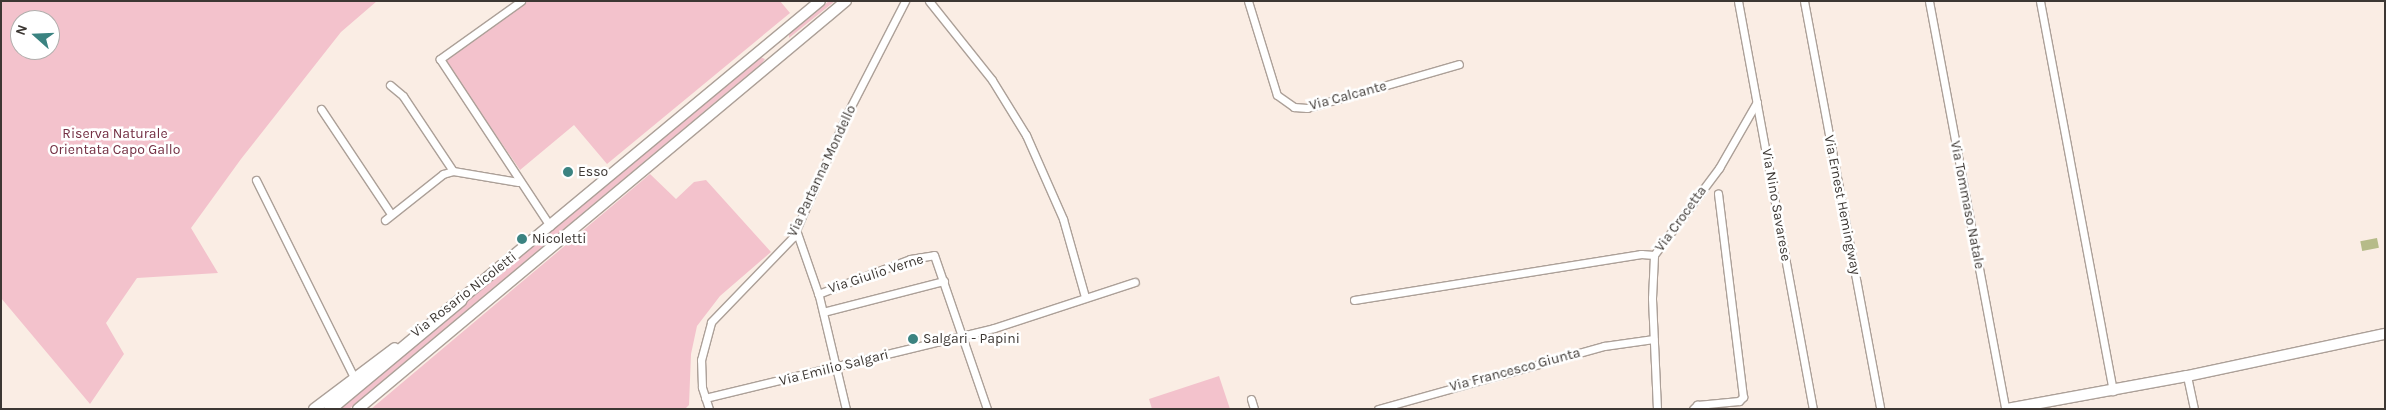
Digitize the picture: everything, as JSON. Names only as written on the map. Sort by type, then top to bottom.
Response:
[{"type":"highway","points":[[330,409],[461,300]]},
{"type":"main road","name":"Via Rosario Nicoletti","points":[[314,409],[354,377],[461,300],[820,1]]},
{"type":"main road","name":"Via Rosario Nicoletti","points":[[358,409],[846,1]]},
{"type":"main road","points":[[789,27],[783,39],[788,44],[796,44]]},
{"type":"main road","points":[[749,60],[763,53],[767,54],[767,64],[760,72]]},
{"type":"main road","name":"Via Tommaso Natale","points":[[2006,409],[2113,391],[2385,334]]},
{"type":"street","points":[[521,1],[440,59],[518,182],[550,226]]},
{"type":"street","name":"Via Partanna Mondello","points":[[708,409],[701,360],[711,322],[728,301],[779,253],[796,230],[844,120],[905,1]]},
{"type":"street","points":[[928,1],[992,80],[1026,135],[1063,219],[1085,297]]},
{"type":"street","name":"Via Calcante","points":[[1248,1],[1277,95],[1294,107],[1307,108],[1459,64]]},
{"type":"street","name":"Via Nino Savarese","points":[[1738,1],[1813,409]]},
{"type":"street","name":"Via Ernest Hemingway","points":[[1804,1],[1880,409]]},
{"type":"street","name":"Via Tommaso Natale","points":[[1929,1],[2006,409]]},
{"type":"street","points":[[2040,1],[2113,391]]},
{"type":"street","points":[[390,85],[403,96],[453,171]]},
{"type":"street","name":"Via Crocetta","points":[[1657,409],[1654,339],[1654,255],[1719,168],[1757,102]]},
{"type":"street","points":[[322,109],[391,214]]},
{"type":"street","points":[[385,220],[443,174],[453,171],[518,182]]},
{"type":"street","points":[[256,180],[354,377]]},
{"type":"street","name":"Via Crocetta","points":[[1693,409],[1697,405],[1739,401],[1743,397],[1718,194]]},
{"type":"street","points":[[796,230],[818,294],[846,409]]},
{"type":"street","points":[[1354,300],[1642,254],[1654,255]]},
{"type":"street","name":"Via Giulio Verne","points":[[818,294],[910,259],[934,255],[944,281]]},
{"type":"street","points":[[823,312],[944,281],[987,409]]},
{"type":"street","name":"Via Emilio Salgari","points":[[705,398],[836,368],[963,335],[1135,282]]},
{"type":"street","name":"Via Francesco Giunta","points":[[1378,409],[1604,346],[1654,339]]},
{"type":"street","points":[[2187,376],[2194,409]]},
{"type":"street","points":[[1251,399],[1254,409]]},
{"type":"green space","name":"Riserva Naturale Orientata Capo Gallo","points":[[1,1],[377,1],[341,32],[241,159],[191,228],[218,273],[137,278],[106,323],[124,354],[90,404],[1,298]]},
{"type":"green space","points":[[528,1],[780,1],[790,13],[607,164],[574,125],[520,170],[445,61]]},
{"type":"green space","points":[[829,1],[835,1],[789,38],[789,34]]},
{"type":"green space","points":[[760,57],[765,59],[762,63],[349,409],[336,409]]},
{"type":"green space","points":[[650,174],[676,199],[694,182],[706,180],[771,252],[720,296],[697,326],[691,354],[689,405],[685,409],[371,409]]},
{"type":"green space","points":[[1219,376],[1230,409],[1152,409],[1149,399]]},
{"type":"shaded area","points":[[2377,238],[2379,248],[2362,251],[2360,241]]},
{"type":"place","name":"Esso","points":[[568,172]]},
{"type":"place","name":"Nicoletti","points":[[522,239]]},
{"type":"place","name":"Salgari - Papini","points":[[913,339]]}]
